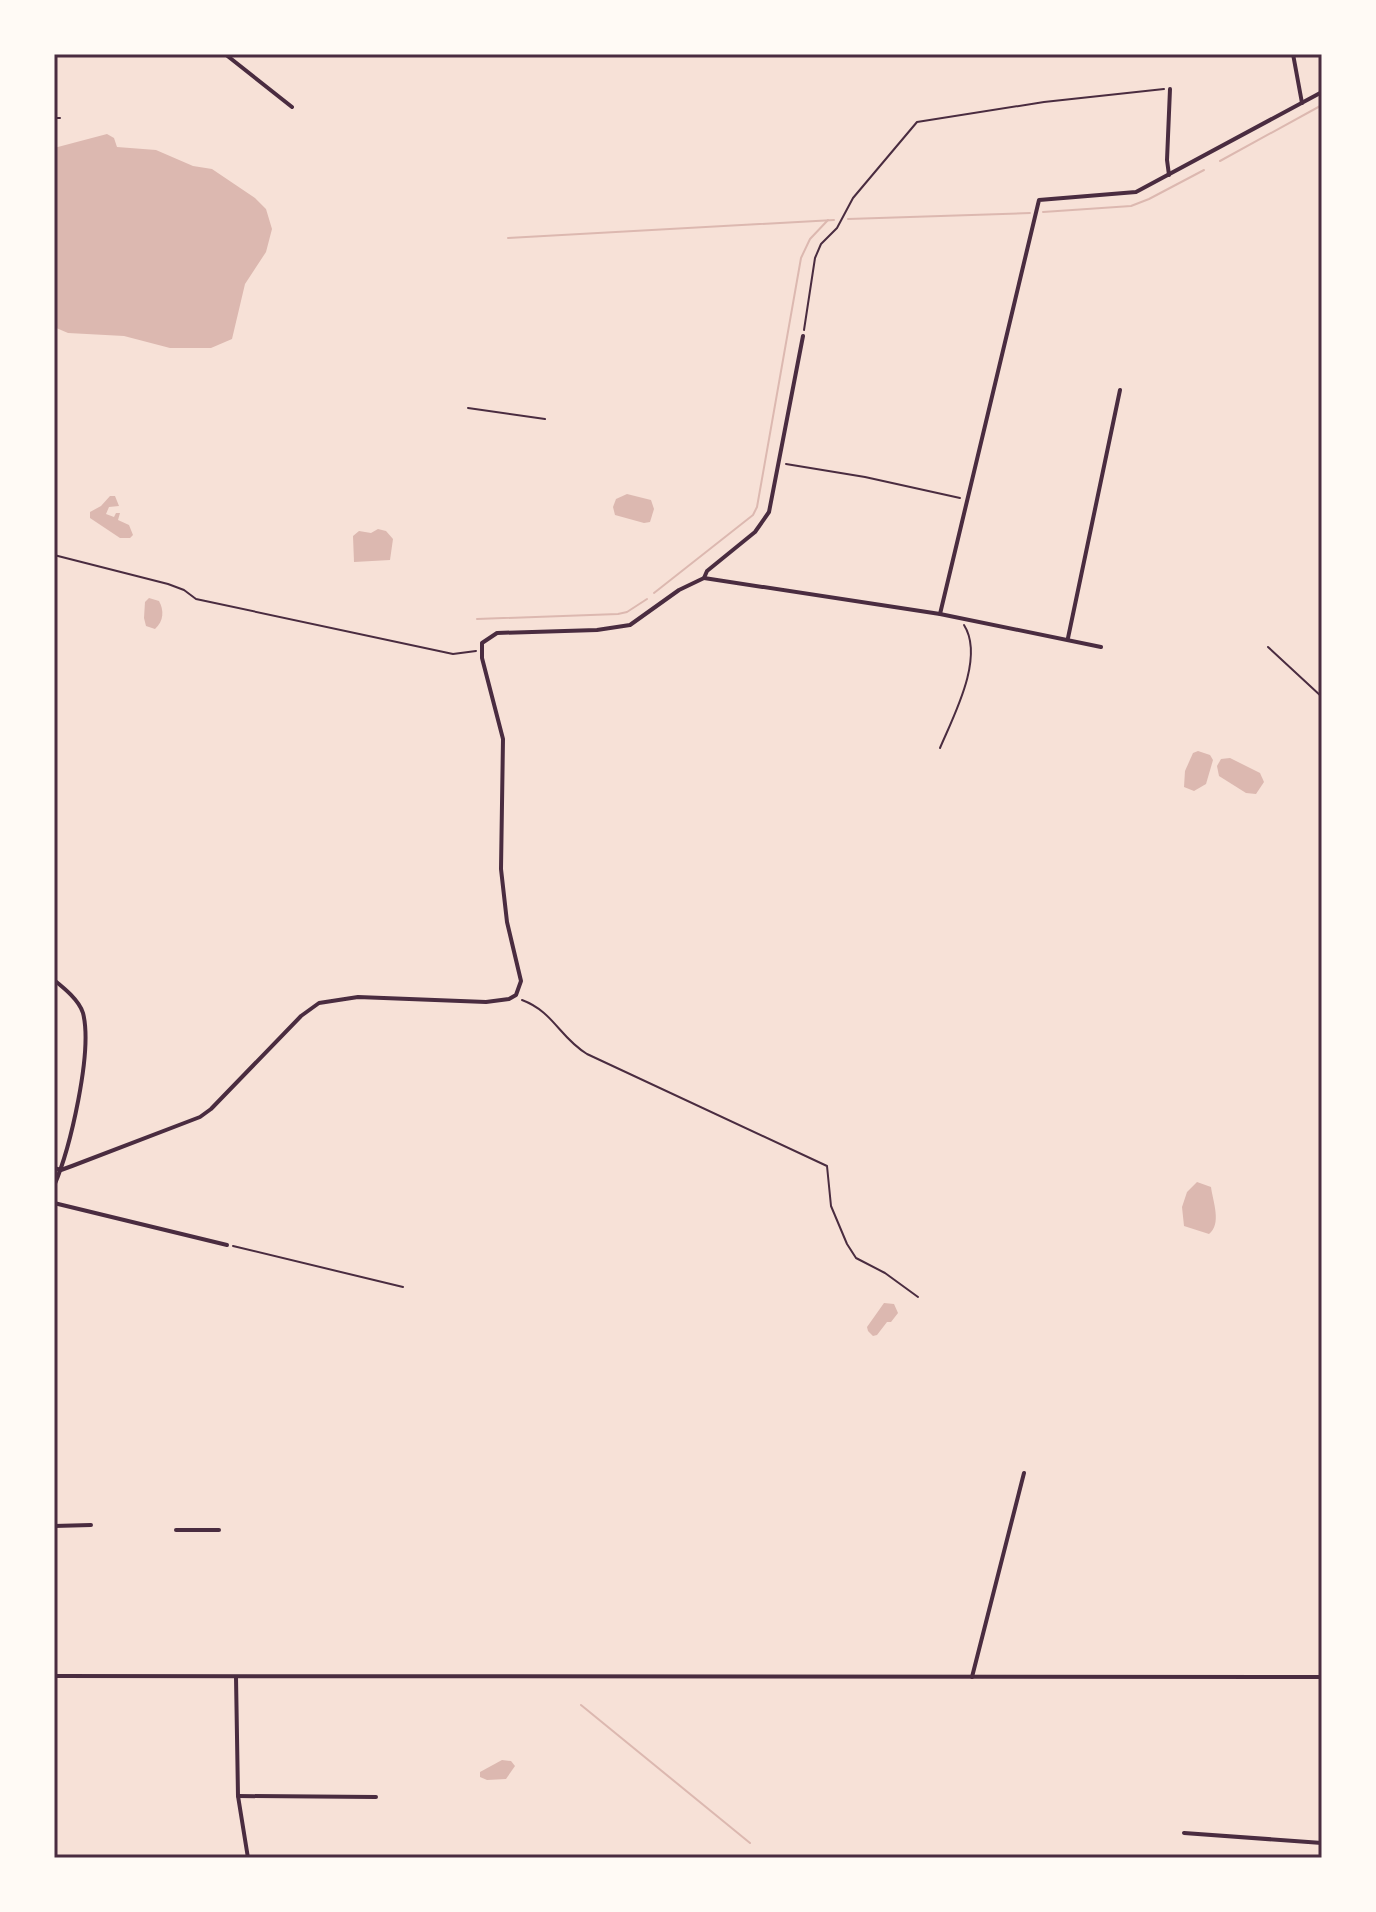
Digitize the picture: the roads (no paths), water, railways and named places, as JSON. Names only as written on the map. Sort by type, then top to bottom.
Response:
[{"type":"street","points":[[225,54],[292,107]]},
{"type":"street","points":[[1293,54],[1302,103]]},
{"type":"street","points":[[1169,175],[1170,89]]},
{"type":"street","points":[[940,614],[1039,200],[1123,195],[1148,187],[1322,92]]},
{"type":"street","points":[[704,578],[707,571],[763,522],[769,512],[803,336]]},
{"type":"street","points":[[1068,638],[1120,390]]},
{"type":"street","points":[[54,1168],[61,1170],[200,1117],[301,1016],[319,1003],[358,997],[486,1002],[516,995],[520,988],[521,972],[507,922],[501,869],[503,739],[481,650],[482,643],[497,633],[597,630],[630,625],[679,590],[704,578],[940,614],[1101,647]]},
{"type":"street","points":[[54,980],[80,1007],[84,1032],[83,1070],[61,1170],[54,1186]]},
{"type":"street","points":[[54,1203],[227,1245]]},
{"type":"street","points":[[972,1677],[1024,1473]]},
{"type":"street","points":[[54,1526],[91,1525]]},
{"type":"street","points":[[176,1530],[219,1530]]},
{"type":"street","points":[[54,1676],[1322,1677]]},
{"type":"street","points":[[236,1677],[238,1796],[248,1858]]},
{"type":"street","points":[[238,1796],[376,1797]]},
{"type":"street","points":[[1184,1833],[1322,1843]]},
{"type":"waterway","points":[[1220,161],[1322,105]]},
{"type":"waterway","points":[[1043,212],[1131,206],[1204,170]]},
{"type":"waterway","points":[[848,219],[1030,213]]},
{"type":"waterway","points":[[654,593],[753,515],[757,507],[801,258],[810,239],[828,220]]},
{"type":"waterway","points":[[508,238],[834,220]]},
{"type":"waterway","points":[[477,619],[618,614],[647,599]]},
{"type":"waterway","points":[[581,1705],[750,1843]]}]
